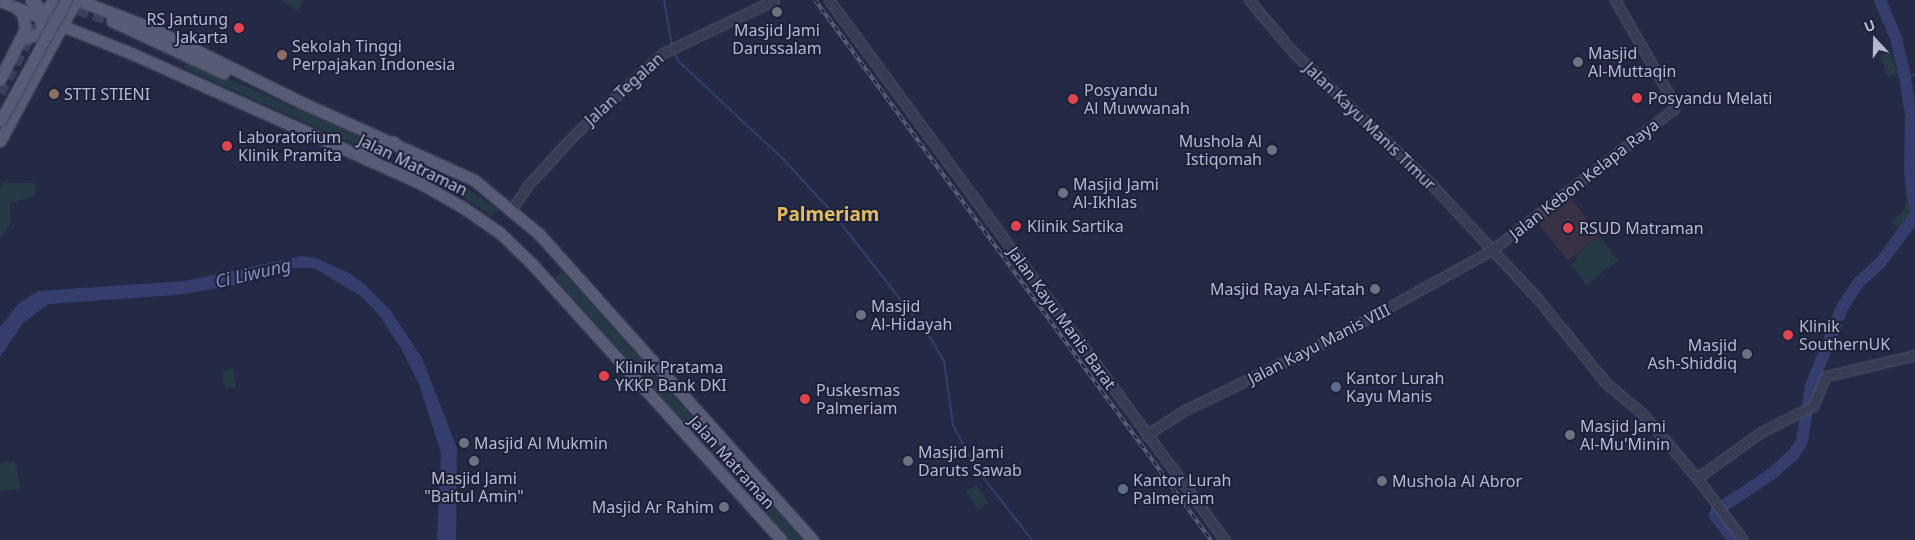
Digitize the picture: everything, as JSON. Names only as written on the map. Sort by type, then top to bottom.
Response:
[{"type":"main road","points":[[40,11],[53,0]]},
{"type":"main road","points":[[0,121],[66,0]]},
{"type":"main road","name":"Jalan Matraman","points":[[0,141],[48,46],[77,0],[96,4],[163,34],[305,104],[474,180],[510,207],[582,281],[813,540]]},
{"type":"main road","points":[[0,1],[16,7],[40,11],[64,23]]},
{"type":"main road","points":[[0,79],[22,39],[24,18],[16,7]]},
{"type":"main road","points":[[40,11],[48,46]]},
{"type":"main road","name":"Jalan Matraman","points":[[110,20],[248,84],[305,104]]},
{"type":"main road","name":"Jalan Matraman","points":[[64,23],[434,190],[500,233],[532,264],[781,540]]},
{"type":"main road","name":"Jalan Matraman","points":[[64,23],[351,150],[368,151],[393,142]]},
{"type":"main road","points":[[22,39],[35,33],[48,46]]},
{"type":"main road","points":[[48,46],[65,36],[99,40]]},
{"type":"street","name":"Jalan Tegalan","points":[[510,207],[576,133],[668,50],[774,0]]},
{"type":"street","name":"Jalan Kayu Manis Barat","points":[[829,0],[1146,435],[1225,540]]},
{"type":"street","name":"Jalan Kayu Manis Timur","points":[[1249,0],[1295,54],[1427,180],[1537,298],[1607,384],[1642,413],[1698,478],[1744,540]]},
{"type":"street","name":"Jalan Kebon Kelapa Raya","points":[[1492,250],[1676,107],[1616,2]]},
{"type":"street","name":"Jalan Kayu Manis VIII","points":[[1146,435],[1185,410],[1330,339],[1492,250]]},
{"type":"street","points":[[1698,478],[1748,439],[1808,410],[1815,403],[1826,376],[1915,355]]},
{"type":"shaded area","points":[[281,0],[303,0],[297,10]]},
{"type":"shaded area","points":[[1890,52],[1898,72],[1888,77],[1880,56]]},
{"type":"shaded area","points":[[187,60],[383,147],[379,155],[304,122],[184,68]]},
{"type":"shaded area","points":[[399,155],[465,187],[499,210],[492,216],[457,193],[395,163]]},
{"type":"shaded area","points":[[3,182],[36,183],[35,196],[10,203],[11,222],[0,240],[0,190]]},
{"type":"shaded area","points":[[1910,188],[1912,219],[1900,236],[1899,229],[1891,223],[1904,209],[1907,198],[1904,194]]},
{"type":"shaded area","name":"RSUD Matraman","points":[[1569,196],[1600,235],[1567,261],[1537,221]]},
{"type":"shaded area","points":[[1599,236],[1618,260],[1587,285],[1571,265],[1577,259],[1575,256]]},
{"type":"shaded area","points":[[562,271],[803,540],[791,540],[708,449],[555,278]]},
{"type":"shaded area","points":[[233,369],[236,387],[225,388],[222,371]]},
{"type":"shaded area","points":[[15,462],[21,489],[0,491],[0,463]]},
{"type":"shaded area","points":[[976,485],[988,502],[978,509],[966,492]]},
{"type":"water","name":"Ci Liwung","points":[[302,256],[316,258],[349,273],[363,283],[391,311],[422,358],[457,448],[456,540],[437,540],[441,453],[419,384],[402,350],[380,316],[361,296],[314,268],[293,268],[246,283],[177,295],[49,304],[23,323],[0,357],[0,327],[19,303],[38,291],[185,281]]},
{"type":"waterway","points":[[664,0],[672,46]]},
{"type":"waterway","points":[[1880,0],[1896,38],[1905,77],[1911,113],[1910,173],[1915,207]]},
{"type":"waterway","points":[[674,51],[678,61],[782,158],[832,212],[929,336],[944,361],[953,425],[975,467],[1032,540]]},
{"type":"waterway","points":[[1905,77],[1915,75]]},
{"type":"waterway","points":[[1734,540],[1715,516],[1717,510],[1769,476],[1794,454],[1802,441],[1811,386],[1842,308],[1858,283],[1881,262],[1915,216]]},
{"type":"tunnel","points":[[38,24],[67,9],[78,9],[110,20]]},
{"type":"tunnel","points":[[0,93],[42,13]]},
{"type":"railway","points":[[815,0],[1211,540]]},
{"type":"place","name":"Masjid Jami Darussalam","points":[[777,12]]},
{"type":"place","name":"RS Jantung Jakarta","points":[[239,28]]},
{"type":"place","name":"Sekolah Tinggi Perpajakan Indonesia","points":[[282,55]]},
{"type":"place","name":"Masjid Al-Muttaqin","points":[[1578,62]]},
{"type":"place","name":"STTI STIENI","points":[[54,94]]},
{"type":"place","name":"Posyandu Melati","points":[[1637,98]]},
{"type":"place","name":"Posyandu Al Muwwanah","points":[[1073,99]]},
{"type":"place","name":"Laboratorium Klinik Pramita","points":[[227,146]]},
{"type":"place","name":"Mushola Al Istiqomah","points":[[1272,150]]},
{"type":"place","name":"Masjid Jami Al-Ikhlas","points":[[1063,193]]},
{"type":"place","name":"Klinik Sartika","points":[[1016,226]]},
{"type":"place","name":"RSUD Matraman","points":[[1568,228]]},
{"type":"place","name":"Masjid Raya Al-Fatah","points":[[1375,289]]},
{"type":"place","name":"Masjid Al-Hidayah","points":[[861,315]]},
{"type":"place","name":"Klinik SouthernUK","points":[[1788,335]]},
{"type":"place","name":"Masjid Ash-Shiddiq","points":[[1747,354]]},
{"type":"place","name":"Klinik Pratama YKKP Bank DKI","points":[[604,376]]},
{"type":"place","name":"Kantor Lurah Kayu Manis","points":[[1336,387]]},
{"type":"place","name":"Puskesmas Palmeriam","points":[[805,399]]},
{"type":"place","name":"Masjid Jami Al-Mu'Minin","points":[[1570,435]]},
{"type":"place","name":"Masjid Al Mukmin","points":[[464,443]]},
{"type":"place","name":"Masjid Jami \"Baitul Amin\"","points":[[474,461]]},
{"type":"place","name":"Masjid Jami Daruts Sawab","points":[[908,461]]},
{"type":"place","name":"Mushola Al Abror","points":[[1382,481]]},
{"type":"place","name":"Kantor Lurah Palmeriam","points":[[1123,489]]},
{"type":"place","name":"Masjid Ar Rahim","points":[[724,507]]},
{"type":"district","name":"Palmeriam","points":[[828,215]]}]
